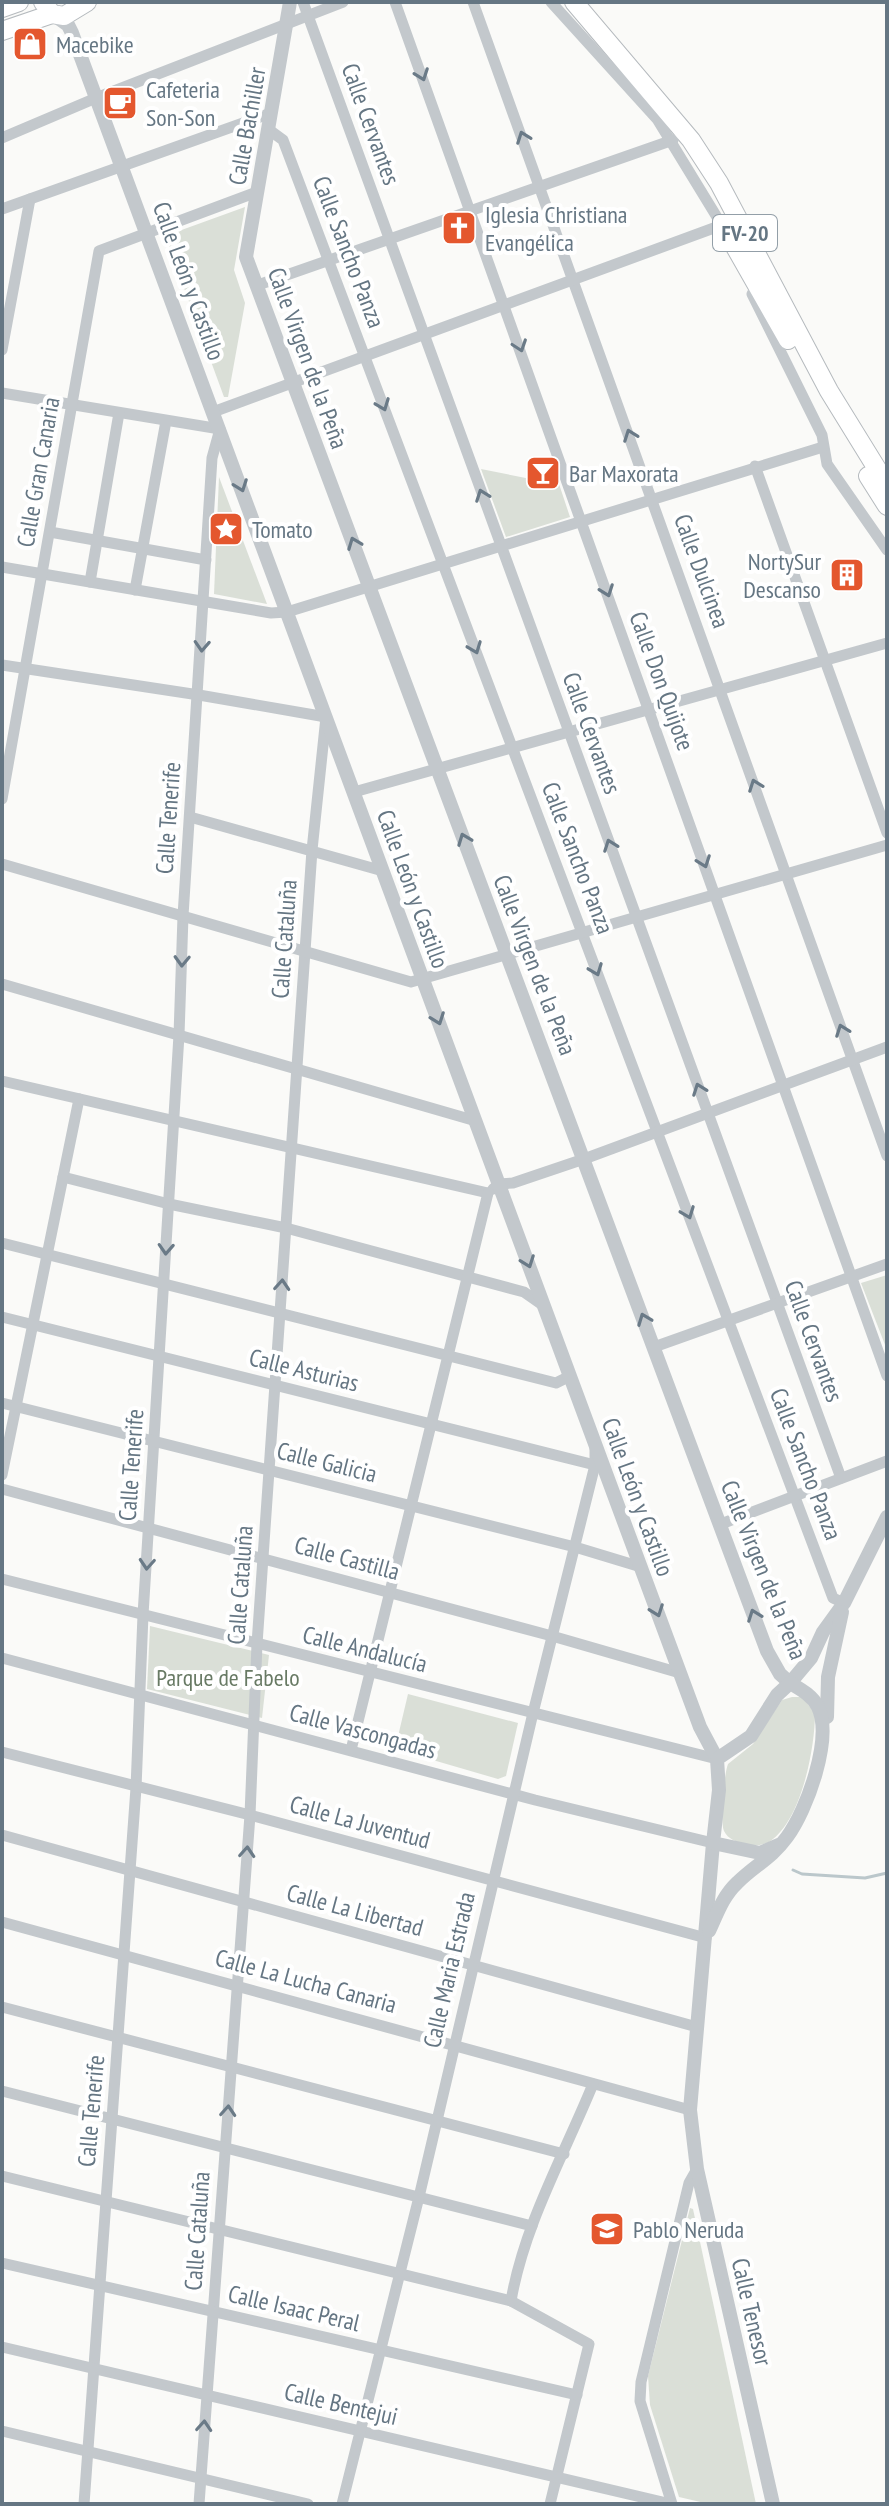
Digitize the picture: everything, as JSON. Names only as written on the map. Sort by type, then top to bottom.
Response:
[{"type":"main road","name":"FV-20","points":[[568,2],[661,111],[715,187],[845,441],[887,506]]},
{"type":"main road","name":"FV-20","points":[[574,2],[667,109],[705,161],[829,391],[887,485]]},
{"type":"main road","points":[[2,31],[66,8]]},
{"type":"main road","points":[[734,245],[845,441]]},
{"type":"street","name":"Calle Bachiller","points":[[246,257],[290,2]]},
{"type":"street","name":"Calle Cervantes","points":[[303,2],[841,1478]]},
{"type":"street","points":[[2,138],[343,2]]},
{"type":"street","name":"Calle Don Quijote","points":[[395,2],[887,1376]]},
{"type":"street","name":"Calle Dulcinea","points":[[473,2],[887,1156]]},
{"type":"street","points":[[551,2],[673,140],[734,245]]},
{"type":"street","name":"Calle León y Castillo","points":[[66,8],[63,20],[72,33],[123,167],[476,1121],[493,1188],[544,1307],[700,1727],[717,1759]]},
{"type":"street","points":[[287,23],[299,25],[316,37]]},
{"type":"street","points":[[2,209],[271,113]]},
{"type":"street","name":"Calle Sancho Panza","points":[[268,129],[283,140],[833,1598],[844,1603]]},
{"type":"street","points":[[258,285],[673,140]]},
{"type":"street","points":[[148,234],[257,192]]},
{"type":"street","points":[[2,350],[30,199]]},
{"type":"street","points":[[213,412],[722,225]]},
{"type":"street","name":"Calle Gran Canaria","points":[[2,799],[5,766],[26,669],[99,251],[148,234]]},
{"type":"street","name":"Calle Virgen de la Peña","points":[[246,257],[772,1661],[780,1674],[811,1697],[819,1709],[818,1766]]},
{"type":"street","points":[[739,267],[822,435],[827,464],[887,550]]},
{"type":"street","points":[[2,393],[220,429]]},
{"type":"street","points":[[90,582],[119,413]]},
{"type":"street","points":[[135,590],[166,421]]},
{"type":"street","name":"Calle Tenerife","points":[[84,2504],[136,1788],[143,1615],[212,458],[220,429]]},
{"type":"street","points":[[2,567],[271,613],[287,612],[823,447]]},
{"type":"street","points":[[755,466],[887,833]]},
{"type":"street","points":[[50,532],[206,560]]},
{"type":"street","points":[[354,792],[887,643]]},
{"type":"street","points":[[2,665],[326,717]]},
{"type":"street","name":"Calle Cataluña","points":[[199,2504],[250,1815],[257,1644],[312,850],[326,717]]},
{"type":"street","points":[[190,817],[383,871]]},
{"type":"street","points":[[2,864],[411,982],[887,845]]},
{"type":"street","points":[[2,984],[476,1121]]},
{"type":"street","points":[[2,1081],[292,1148],[493,1188],[584,1159],[887,1047]]},
{"type":"street","points":[[2,1475],[79,1099]]},
{"type":"street","points":[[63,1177],[169,1204],[286,1228],[524,1292],[544,1307]]},
{"type":"street","points":[[351,1750],[466,1278],[493,1188]]},
{"type":"street","points":[[2,1243],[556,1383],[570,1376]]},
{"type":"street","points":[[654,1347],[887,1264]]},
{"type":"street","name":"Calle Asturias","points":[[2,1317],[595,1465]]},
{"type":"street","name":"Calle Galicia","points":[[2,1403],[575,1547],[641,1567]]},
{"type":"street","name":"Calle Maria Estrada","points":[[342,2504],[595,1465],[596,1445]]},
{"type":"street","points":[[721,1524],[887,1461]]},
{"type":"street","name":"Calle Castilla","points":[[2,1489],[680,1673]]},
{"type":"street","points":[[772,1661],[781,1668],[792,1668],[800,1662],[844,1603],[887,1517]]},
{"type":"street","name":"Calle Andalucía","points":[[2,1579],[717,1759]]},
{"type":"street","points":[[818,1766],[827,1733],[828,1677],[844,1603]]},
{"type":"street","points":[[717,1759],[751,1736],[777,1695],[811,1658],[823,1632]]},
{"type":"street","name":"Calle Vascongadas","points":[[2,1658],[515,1794],[713,1843]]},
{"type":"street","points":[[690,1754],[699,1744],[700,1727]]},
{"type":"street","name":"Calle La Juventud","points":[[2,1752],[250,1815],[706,1938]]},
{"type":"street","name":"Calle Tenesor","points":[[717,1759],[719,1790],[707,1891],[706,1938],[690,2110],[697,2169],[773,2504]]},
{"type":"street","name":"Calle Tenesor","points":[[706,1938],[728,1893],[770,1859],[781,1844],[805,1804],[818,1766]]},
{"type":"street","name":"Calle La Libertad","points":[[2,1835],[697,2027]]},
{"type":"street","points":[[713,1843],[760,1853],[781,1844]]},
{"type":"street","name":"Calle La Lucha Canaria","points":[[2,1922],[690,2110]]},
{"type":"street","points":[[2,2007],[564,2154]]},
{"type":"street","points":[[511,2301],[516,2269],[532,2226],[593,2084]]},
{"type":"street","points":[[2,2091],[532,2226]]},
{"type":"street","points":[[671,2504],[640,2401],[641,2382],[689,2183],[697,2169]]},
{"type":"street","points":[[2,2176],[511,2301],[589,2344],[550,2504]]},
{"type":"street","name":"Calle Isaac Peral","points":[[2,2263],[577,2395]]},
{"type":"street","name":"Calle Bentejui","points":[[2,2347],[671,2504]]},
{"type":"street","points":[[2,2431],[308,2504]]},
{"type":"green space","points":[[245,207],[234,270],[245,303],[228,397],[224,397],[165,236]]},
{"type":"green space","points":[[481,469],[556,484],[558,481],[570,517],[506,537]]},
{"type":"green space","points":[[219,477],[267,604],[214,594]]},
{"type":"green space","points":[[887,1275],[887,1350],[861,1283]]},
{"type":"green space","name":"Parque de Fabelo","points":[[150,1626],[269,1655],[262,1718],[147,1689]]},
{"type":"green space","points":[[408,1694],[518,1723],[506,1776],[498,1779],[395,1749]]},
{"type":"green space","points":[[802,1697],[815,1713],[813,1744],[805,1780],[792,1815],[770,1841],[763,1844],[748,1845],[732,1840],[723,1826],[728,1764],[753,1744],[782,1700]]},
{"type":"green space","points":[[690,2208],[693,2209],[756,2504],[709,2504],[679,2497],[650,2405],[648,2376]]},
{"type":"waterway","points":[[793,1870],[802,1874],[865,1878],[887,1873]]},
{"type":"place","name":"Macebike","points":[[30,44]]},
{"type":"place","name":"Cafeteria Son-Son","points":[[120,103]]},
{"type":"place","name":"Iglesia Christiana Evangélica","points":[[459,228]]},
{"type":"place","name":"Bar Maxorata","points":[[543,473]]},
{"type":"place","name":"Tomato","points":[[226,529]]},
{"type":"place","name":"NortySur Descanso","points":[[847,575]]},
{"type":"place","name":"Pablo Neruda","points":[[607,2229]]}]
